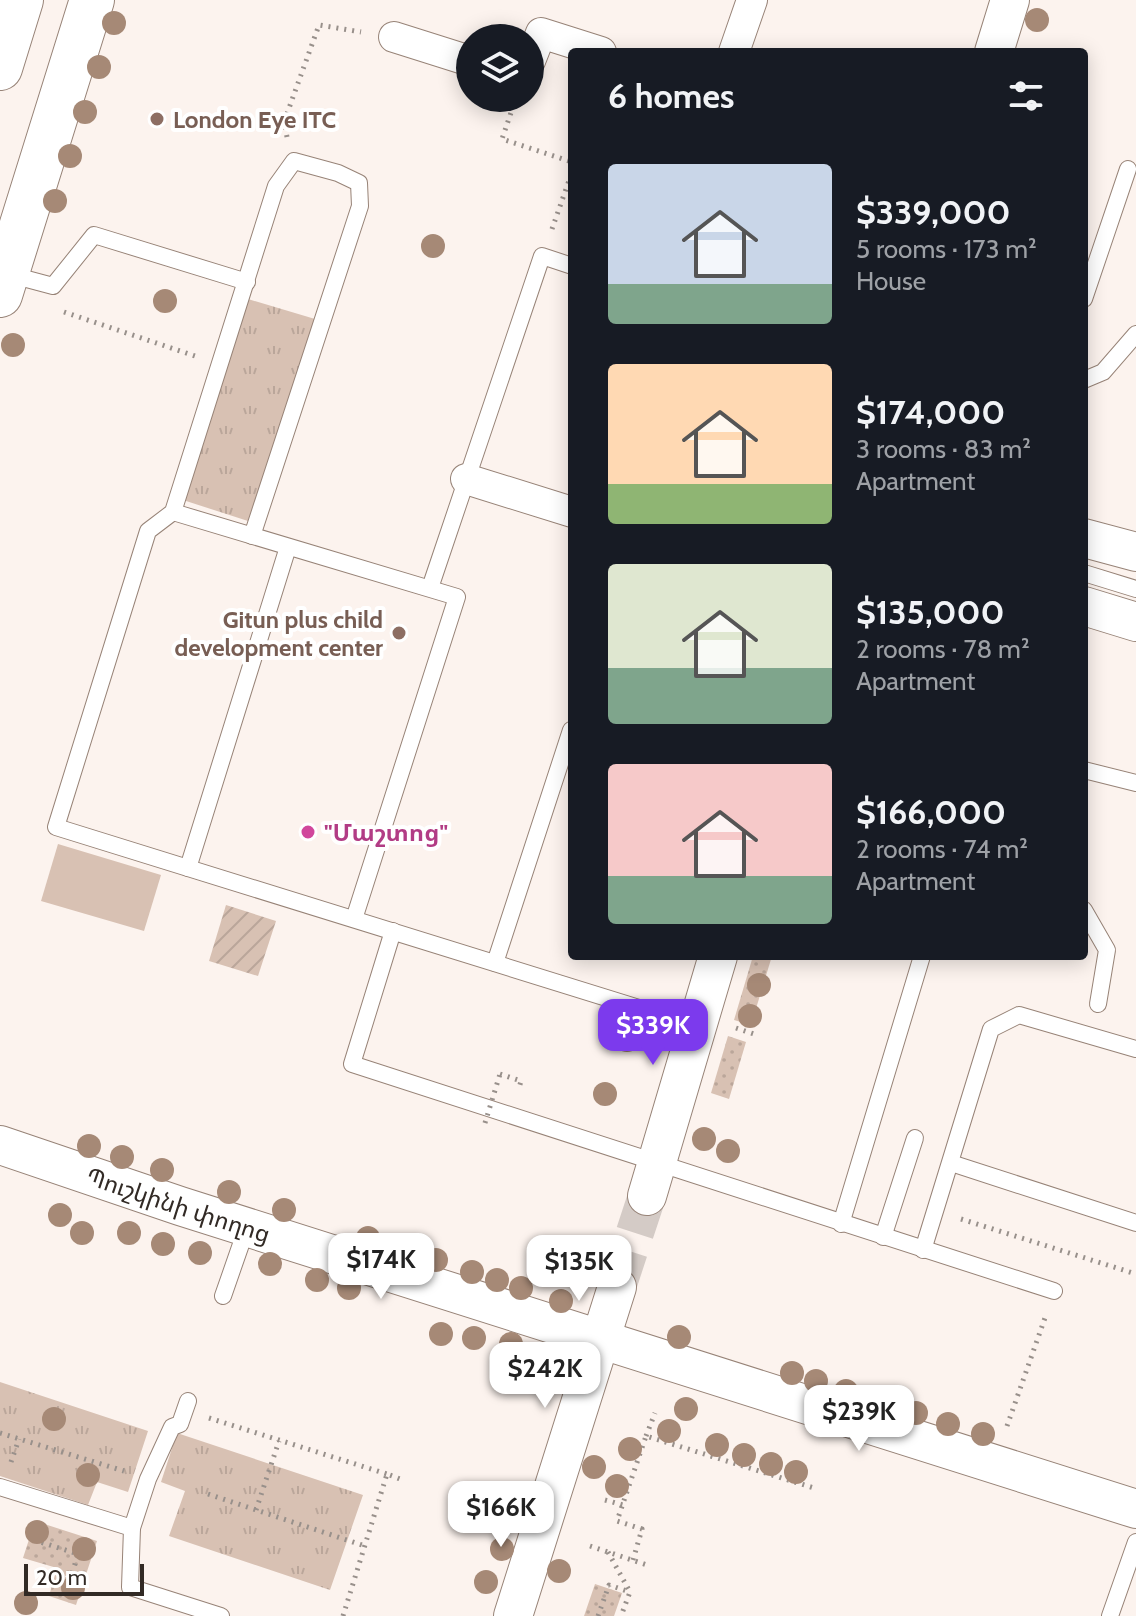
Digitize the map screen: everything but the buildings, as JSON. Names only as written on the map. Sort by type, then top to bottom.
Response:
[{"type":"highway","points":[[3,284],[92,0]]},
{"type":"street","points":[[735,48],[752,0]]},
{"type":"street","points":[[995,48],[1010,0]]},
{"type":"street","points":[[544,34],[588,48]]},
{"type":"street","points":[[394,37],[456,57]]},
{"type":"street","points":[[466,479],[568,511]]},
{"type":"street","points":[[1088,539],[1136,552]]},
{"type":"street","points":[[1088,607],[1136,622]]},
{"type":"street","points":[[652,1180],[717,960]]},
{"type":"street","name":"Պուշկինի փողոց","points":[[0,1145],[180,1206],[1136,1509]]},
{"type":"street","points":[[513,1616],[617,1287]]},
{"type":"lane","points":[[252,536],[360,206],[359,183],[338,173],[294,161],[276,186],[173,512],[148,531],[56,827],[697,1026]]},
{"type":"lane","points":[[1088,287],[1128,169]]},
{"type":"lane","points":[[3,284],[53,286],[94,235],[247,282]]},
{"type":"lane","points":[[430,588],[542,256],[568,265]]},
{"type":"lane","points":[[1088,378],[1103,372],[1136,334]]},
{"type":"lane","points":[[173,512],[457,597],[354,919]]},
{"type":"lane","points":[[188,868],[288,547]]},
{"type":"lane","points":[[1088,574],[1136,589]]},
{"type":"lane","points":[[495,963],[568,739]]},
{"type":"lane","points":[[1088,771],[1136,783]]},
{"type":"lane","points":[[1088,917],[1107,950],[1098,1004]]},
{"type":"lane","points":[[393,931],[352,1064],[652,1180],[841,1224],[1054,1291]]},
{"type":"lane","points":[[841,1224],[921,960]]},
{"type":"lane","points":[[923,1250],[991,1029],[1019,1015],[1136,1049]]},
{"type":"lane","points":[[883,1237],[915,1138]]},
{"type":"lane","points":[[951,1163],[1136,1223]]},
{"type":"lane","points":[[223,1296],[248,1226]]},
{"type":"lane","points":[[186,1406],[180,1424],[172,1427],[148,1479],[132,1528],[130,1587],[221,1616]]},
{"type":"lane","points":[[0,1487],[132,1528]]},
{"type":"lane","points":[[1110,1616],[1136,1542]]},
{"type":"path","points":[[294,161],[284,122],[319,25],[394,37]]},
{"type":"path","points":[[511,112],[502,139],[568,161]]},
{"type":"path","points":[[542,256],[568,183]]},
{"type":"path","points":[[63,312],[221,365]]},
{"type":"path","points":[[485,1123],[500,1074],[521,1081]]},
{"type":"path","points":[[936,1211],[1136,1274]]},
{"type":"path","points":[[1005,1431],[1054,1291]]},
{"type":"path","points":[[186,1406],[279,1441],[400,1479]]},
{"type":"path","points":[[633,1560],[642,1529],[617,1521],[655,1413]]},
{"type":"path","points":[[0,1433],[148,1479]]},
{"type":"path","points":[[646,1436],[814,1488]]},
{"type":"path","points":[[256,1510],[279,1441]]},
{"type":"path","points":[[343,1616],[387,1474]]},
{"type":"path","points":[[208,1494],[365,1546]]},
{"type":"path","points":[[605,1500],[623,1505]]},
{"type":"path","points":[[477,1502],[496,1508]]},
{"type":"path","points":[[34,1540],[78,1554],[67,1590]]},
{"type":"path","points":[[590,1546],[647,1565]]},
{"type":"path","points":[[608,1552],[630,1592],[621,1616]]},
{"type":"path","points":[[598,1616],[609,1585],[630,1592]]},
{"type":"green space","points":[[248,299],[315,319],[248,521],[183,500]]},
{"type":"green space","points":[[58,844],[161,875],[144,931],[41,901]]},
{"type":"green space","points":[[226,905],[276,921],[258,976],[209,961]]},
{"type":"green space","points":[[752,960],[771,960],[751,1025],[734,1020]]},
{"type":"green space","points":[[728,1036],[746,1042],[729,1099],[711,1093]]},
{"type":"green space","points":[[0,1382],[148,1431],[128,1492],[97,1482],[88,1505],[0,1476]]},
{"type":"green space","points":[[177,1433],[363,1495],[330,1590],[169,1536],[185,1491],[161,1482]]},
{"type":"green space","points":[[35,1521],[97,1541],[76,1605],[49,1596],[57,1568],[23,1558]]},
{"type":"green space","points":[[595,1584],[622,1593],[614,1616],[584,1616]]},
{"type":"tunnel","points":[[617,1287],[647,1196]]},
{"type":"place","name":"London Eye ITC","points":[[157,119]]},
{"type":"place","name":"Gitun plus child development center","points":[[399,633]]},
{"type":"place","name":"\"Մաշտոց\"","points":[[308,832]]}]
